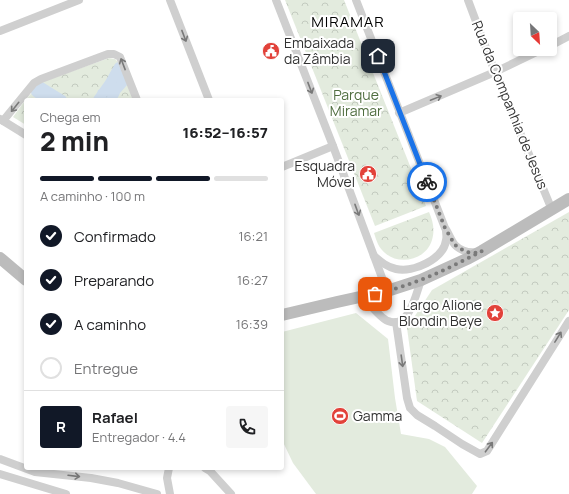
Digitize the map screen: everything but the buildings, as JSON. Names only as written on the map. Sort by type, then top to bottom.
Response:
[{"type":"street","points":[[0,31],[79,0]]},
{"type":"street","points":[[170,0],[208,98]]},
{"type":"street","points":[[276,0],[333,146],[387,292]]},
{"type":"street","points":[[356,0],[445,228],[455,245],[466,252],[474,253],[482,251]]},
{"type":"street","name":"Rua da Companhia de Jesus","points":[[468,0],[495,72],[552,210]]},
{"type":"street","points":[[557,42],[569,36]]},
{"type":"street","points":[[24,134],[2,120],[34,83],[108,54],[114,54],[120,57],[136,98]]},
{"type":"street","points":[[399,113],[528,56]]},
{"type":"street","points":[[284,166],[333,146]]},
{"type":"street","points":[[284,315],[387,292],[421,280],[482,251],[569,199]]},
{"type":"street","points":[[374,256],[385,266],[397,270],[410,269],[422,265],[432,260],[441,252],[446,241],[445,228]]},
{"type":"street","points":[[0,258],[24,278]]},
{"type":"street","points":[[363,297],[387,321],[396,322],[403,320],[410,312],[421,280]]},
{"type":"street","points":[[396,322],[407,398],[410,408],[417,415],[480,454],[487,451],[569,321]]},
{"type":"street","points":[[0,458],[24,468]]},
{"type":"street","points":[[30,470],[35,472],[91,478],[118,483],[157,494]]},
{"type":"street","points":[[35,472],[40,470]]},
{"type":"street","points":[[169,470],[167,478],[170,494]]},
{"type":"street","points":[[208,470],[231,494]]},
{"type":"street","points":[[0,474],[66,494]]},
{"type":"green space","name":"Parque Miramar","points":[[285,0],[344,0],[426,206],[375,226]]},
{"type":"green space","points":[[109,58],[115,59],[119,63],[132,98],[27,98],[42,82]]},
{"type":"green space","points":[[24,102],[24,124],[13,117]]},
{"type":"green space","points":[[429,212],[432,219],[433,236],[429,247],[424,253],[410,259],[395,259],[388,255],[377,242],[374,233]]},
{"type":"green space","points":[[569,212],[569,310],[482,443],[417,401],[407,328],[432,290]]},
{"type":"green space","name":"Gamma","points":[[356,313],[388,339],[401,434],[429,439],[445,447],[477,486],[472,494],[316,494],[293,463],[284,444],[284,331]]},
{"type":"water","points":[[119,67],[124,81],[116,90],[112,98],[99,98]]},
{"type":"water","points":[[41,87],[59,98],[44,98],[36,92]]},
{"type":"waterway","points":[[99,98],[119,67],[124,81],[116,90],[112,98]]},
{"type":"waterway","points":[[44,98],[36,92],[41,87],[59,98]]},
{"type":"waterway","points":[[98,98],[99,91]]},
{"type":"way so far","points":[[375,294],[387,292],[421,280],[482,251],[474,253],[466,252],[455,245],[445,228],[427,182]]},
{"type":"place","name":"Embaixada da Zâmbia","points":[[271,51]]},
{"type":"place","name":"Esquadra Móvel","points":[[368,174]]},
{"type":"place","name":"Largo Alione Blondin Beye","points":[[495,313]]},
{"type":"place","name":"Gamma","points":[[340,416]]},
{"type":"district","name":"MIRAMAR","points":[[348,22]]},
{"type":"route","points":[[378,56],[427,182]]}]
